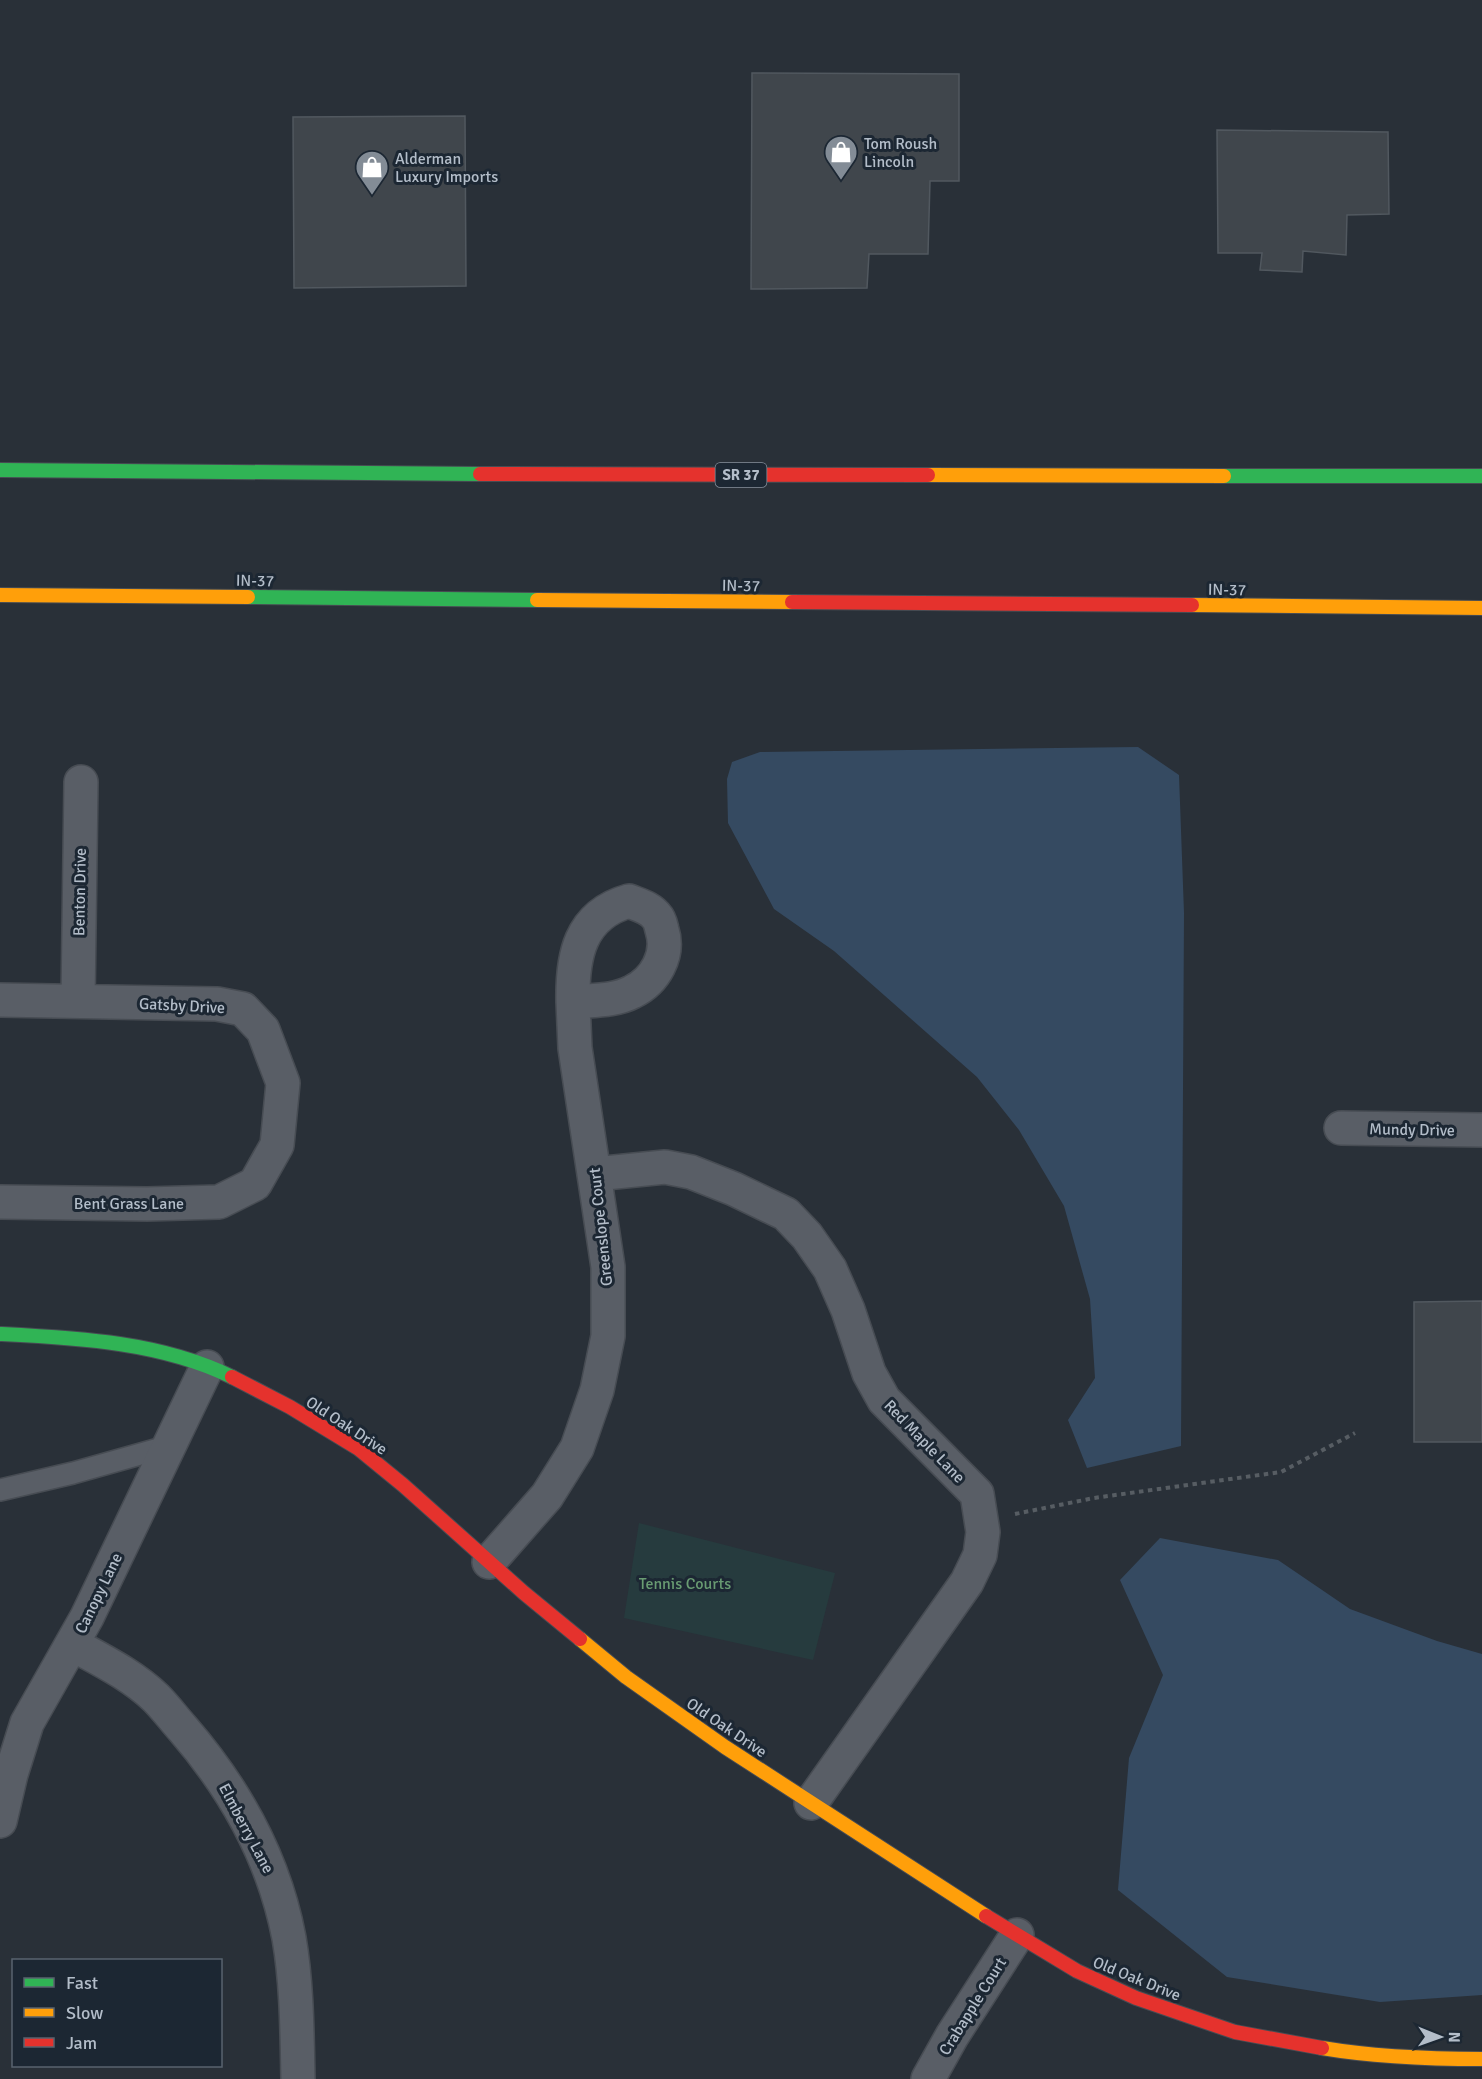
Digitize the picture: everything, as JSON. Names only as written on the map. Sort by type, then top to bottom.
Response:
[{"type":"main road","name":"SR 37","points":[[0,470],[670,475],[1482,476]]},
{"type":"main road","name":"IN-37","points":[[0,595],[1482,608]]},
{"type":"main road","name":"Old Oak Drive","points":[[0,1334],[62,1337],[159,1350],[229,1375],[291,1407],[359,1449],[403,1485],[524,1593],[626,1677],[725,1747],[958,1899],[1077,1971],[1136,1998],[1235,2032],[1346,2052],[1426,2059],[1482,2059]]},
{"type":"street","name":"Benton Drive","points":[[78,1001],[81,782]]},
{"type":"street","name":"Gatsby Drive","points":[[0,1000],[217,1004],[243,1009],[263,1030],[284,1083],[277,1145],[255,1184]]},
{"type":"street","name":"Greenslope Court","points":[[489,1562],[547,1496],[577,1448],[597,1390],[608,1336],[608,1268],[574,1048],[573,1002]]},
{"type":"street","name":"Mundy Drive","points":[[1341,1128],[1482,1130]]},
{"type":"street","name":"Red Maple Lane","points":[[595,1174],[665,1167],[691,1172],[735,1189],[786,1214],[807,1236],[830,1269],[848,1310],[869,1373],[884,1400],[977,1494],[983,1532],[980,1555],[967,1582],[811,1803]]},
{"type":"street","name":"Bent Grass Lane","points":[[0,1202],[219,1202],[255,1184]]},
{"type":"street","name":"Canopy Lane","points":[[0,1821],[10,1774],[27,1723],[87,1617],[207,1367]]},
{"type":"street","name":"Elmberry Lane","points":[[72,1644],[114,1667],[156,1698],[198,1747],[232,1792],[259,1843],[276,1883],[289,1939],[295,1995],[298,2079]]},
{"type":"street","name":"Crabapple Court","points":[[928,2079],[952,2036],[1017,1935]]},
{"type":"lane","points":[[0,1490],[73,1473],[169,1446]]},
{"type":"path","points":[[982,1521],[1094,1498],[1281,1472],[1355,1433]]},
{"type":"green space","name":"Tennis Courts","points":[[639,1523],[835,1573],[813,1660],[624,1618]]},
{"type":"water","points":[[1138,747],[1179,775],[1184,913],[1181,1446],[1087,1468],[1068,1420],[1095,1378],[1090,1299],[1064,1206],[1019,1130],[977,1077],[834,951],[774,909],[728,823],[727,779],[732,762],[760,752]]},
{"type":"water","points":[[1160,1538],[1278,1560],[1350,1609],[1437,1641],[1482,1654],[1482,1995],[1380,2002],[1227,1977],[1118,1890],[1129,1758],[1163,1675],[1120,1580]]},
{"type":"building","name":"Tom Roush Lincoln","points":[[752,73],[959,74],[959,181],[930,181],[928,254],[869,254],[867,288],[751,289]]},
{"type":"building","points":[[465,116],[466,286],[294,288],[293,117]]},
{"type":"building","points":[[1217,130],[1388,132],[1389,214],[1347,215],[1346,255],[1303,251],[1302,272],[1260,270],[1262,253],[1218,253]]},
{"type":"building","points":[[1482,1301],[1482,1442],[1414,1442],[1414,1302]]},
{"type":"traffic: fast","points":[[0,470],[480,474]]},
{"type":"traffic: fast","points":[[1224,476],[1482,476]]},
{"type":"traffic: fast","points":[[248,597],[537,600]]},
{"type":"traffic: fast","points":[[0,1334],[89,1340],[148,1349],[205,1365],[232,1377]]},
{"type":"traffic: slow","points":[[928,475],[1224,476]]},
{"type":"traffic: slow","points":[[0,595],[248,597]]},
{"type":"traffic: slow","points":[[537,600],[792,602]]},
{"type":"traffic: slow","points":[[1192,605],[1482,608]]},
{"type":"traffic: slow","points":[[580,1639],[626,1677],[725,1747],[986,1916]]},
{"type":"traffic: slow","points":[[1322,2048],[1402,2057],[1482,2059]]},
{"type":"traffic: jam","points":[[480,474],[928,475]]},
{"type":"traffic: jam","points":[[792,602],[1192,605]]},
{"type":"traffic: jam","points":[[232,1377],[290,1407],[359,1449],[580,1639]]},
{"type":"traffic: jam","points":[[986,1916],[1077,1971],[1136,1998],[1235,2032],[1322,2048]]},
{"type":"place","name":"Tom Roush Lincoln","points":[[841,181]]},
{"type":"place","name":"Alderman Luxury Imports","points":[[372,196]]}]
